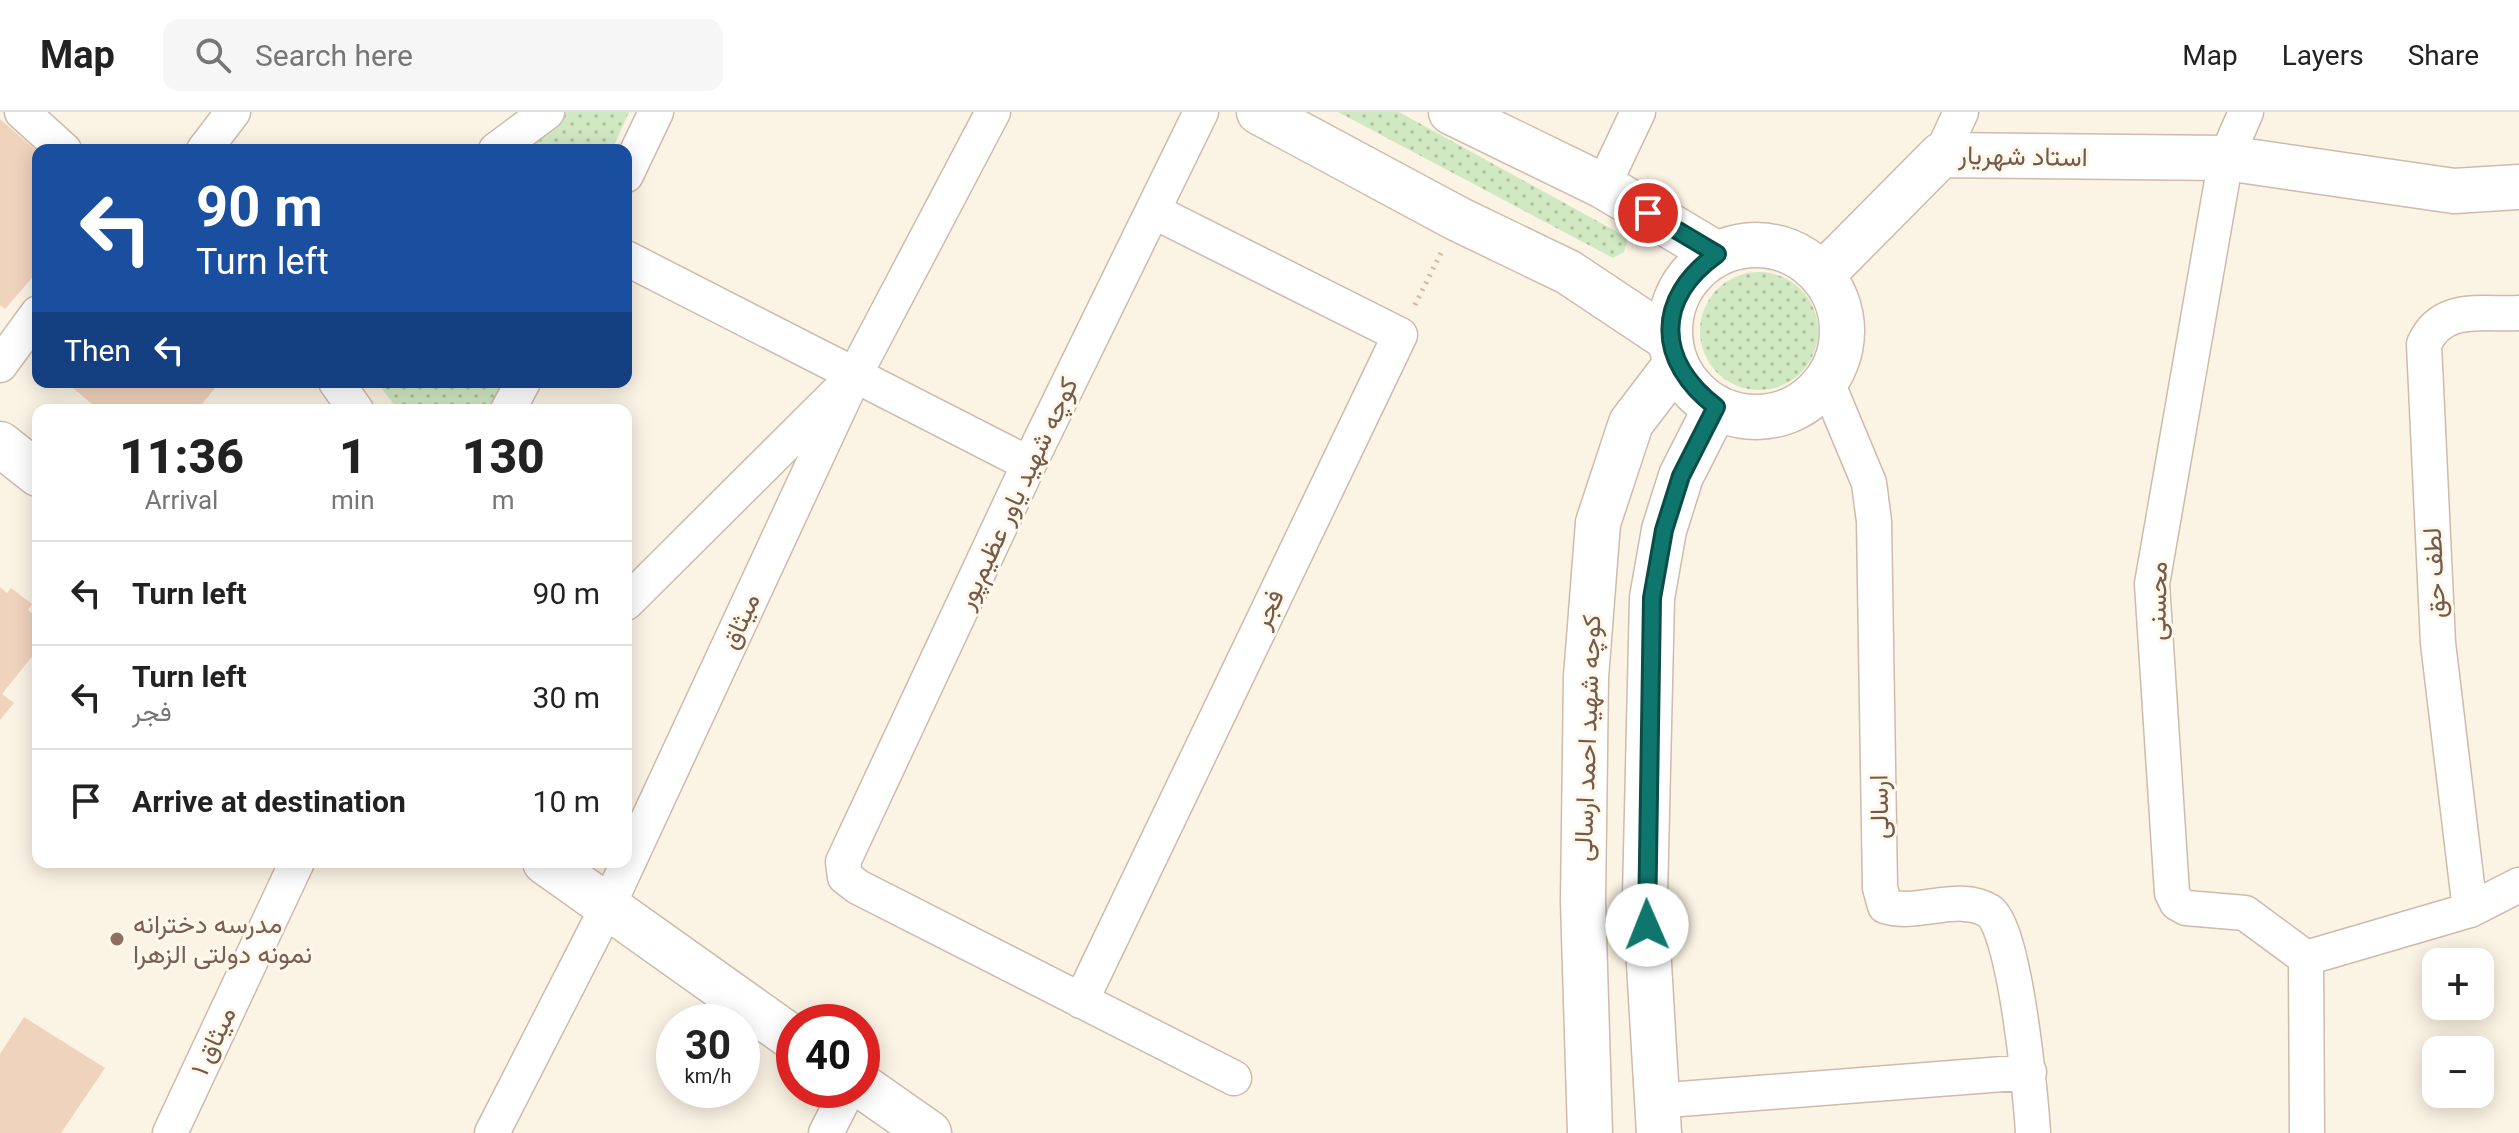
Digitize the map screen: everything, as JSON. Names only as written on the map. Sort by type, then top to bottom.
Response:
[{"type":"street","points":[[22,112],[57,144]]},
{"type":"street","points":[[209,144],[233,112]]},
{"type":"street","points":[[504,144],[547,112]]},
{"type":"street","points":[[632,162],[656,112]]},
{"type":"street","name":"میثاق","points":[[632,854],[854,376],[993,112]]},
{"type":"street","name":"کوچه شهید یاور عظیم‌پور","points":[[1081,1001],[845,877],[843,862],[1029,464],[1201,112]]},
{"type":"street","points":[[1259,112],[1458,219],[1568,272],[1673,352]]},
{"type":"street","points":[[1451,112],[1603,186],[1717,254]]},
{"type":"street","points":[[1603,186],[1638,112]]},
{"type":"street","points":[[1941,155],[1961,112]]},
{"type":"street","points":[[2226,158],[2246,112]]},
{"type":"street","name":"استاد شهریار","points":[[1822,275],[1941,155],[2226,158],[2454,191],[2516,182]]},
{"type":"street","name":"محسنی","points":[[2226,158],[2152,584],[2172,893],[2177,903],[2186,908],[2245,913],[2306,958]]},
{"type":"street","points":[[1153,211],[1400,335]]},
{"type":"street","points":[[1744,245],[1773,246],[1800,257],[1822,275],[1836,299],[1842,327],[1839,356],[1826,380],[1809,399],[1788,411],[1751,416],[1716,407],[1692,389],[1673,352],[1671,314],[1680,290],[1696,269],[1717,254],[1744,245]]},
{"type":"street","points":[[632,261],[1029,464]]},
{"type":"street","name":"لطف حق","points":[[2470,910],[2438,643],[2424,344],[2432,327],[2449,316],[2519,313]]},
{"type":"street","points":[[0,365],[32,321]]},
{"type":"street","name":"فجر","points":[[1081,1001],[1400,335]]},
{"type":"street","name":"کوچه شهید احمد ارسالی","points":[[1590,1133],[1583,901],[1587,696],[1598,523],[1631,423],[1673,352]]},
{"type":"street","points":[[632,597],[854,376]]},
{"type":"street","name":"ارسالی","points":[[1826,380],[1869,483],[1874,521],[1880,888],[1885,906],[1898,910],[1965,903],[1990,911],[2004,932],[2029,1072],[2033,1133]]},
{"type":"street","points":[[1716,407],[1681,476],[1664,530],[1652,598],[1645,896],[1657,1117],[2029,1072]]},
{"type":"street","points":[[0,444],[32,469]]},
{"type":"street","points":[[1587,696],[1609,686],[1621,686],[1633,691],[1648,710]]},
{"type":"street","name":"میثاق ۱","points":[[170,1133],[294,868]]},
{"type":"street","points":[[553,868],[776,1026]]},
{"type":"street","name":"میثاق","points":[[492,1133],[626,868]]},
{"type":"street","points":[[2307,1133],[2306,958],[2470,910],[2519,885]]},
{"type":"street","points":[[1081,1001],[1234,1078]]},
{"type":"street","points":[[880,1099],[929,1133]]},
{"type":"street","points":[[826,1133],[839,1108]]},
{"type":"path","points":[[1400,335],[1458,219]]},
{"type":"green space","points":[[567,112],[629,112],[615,144],[526,144]]},
{"type":"green space","points":[[1338,112],[1399,112],[1628,238],[1624,252],[1613,258]]},
{"type":"green space","points":[[1759,272],[1782,276],[1801,289],[1814,308],[1818,331],[1814,354],[1801,373],[1782,386],[1759,390],[1736,386],[1717,373],[1704,354],[1700,331],[1704,308],[1717,289],[1736,276]]},
{"type":"green space","points":[[382,388],[501,388],[494,404],[394,404]]},
{"type":"building","points":[[0,119],[32,147],[32,278],[5,309],[0,305]]},
{"type":"building","points":[[73,388],[215,388],[202,404],[92,404]]},
{"type":"building","points":[[0,587],[7,593],[11,588],[32,604],[28,610],[32,613],[32,656],[2,694],[14,703],[0,720]]},
{"type":"building","points":[[24,1017],[105,1068],[61,1133],[0,1133],[0,1054]]},
{"type":"place","name":"مدرسه دخترانه نمونه دولتی الزهرا","points":[[117,939]]},
{"type":"route","points":[[1647,925],[1645,896],[1652,598],[1664,530],[1681,476],[1716,407],[1692,389],[1676,364],[1670,340],[1671,314],[1680,290],[1696,269],[1717,254],[1648,213]]}]
